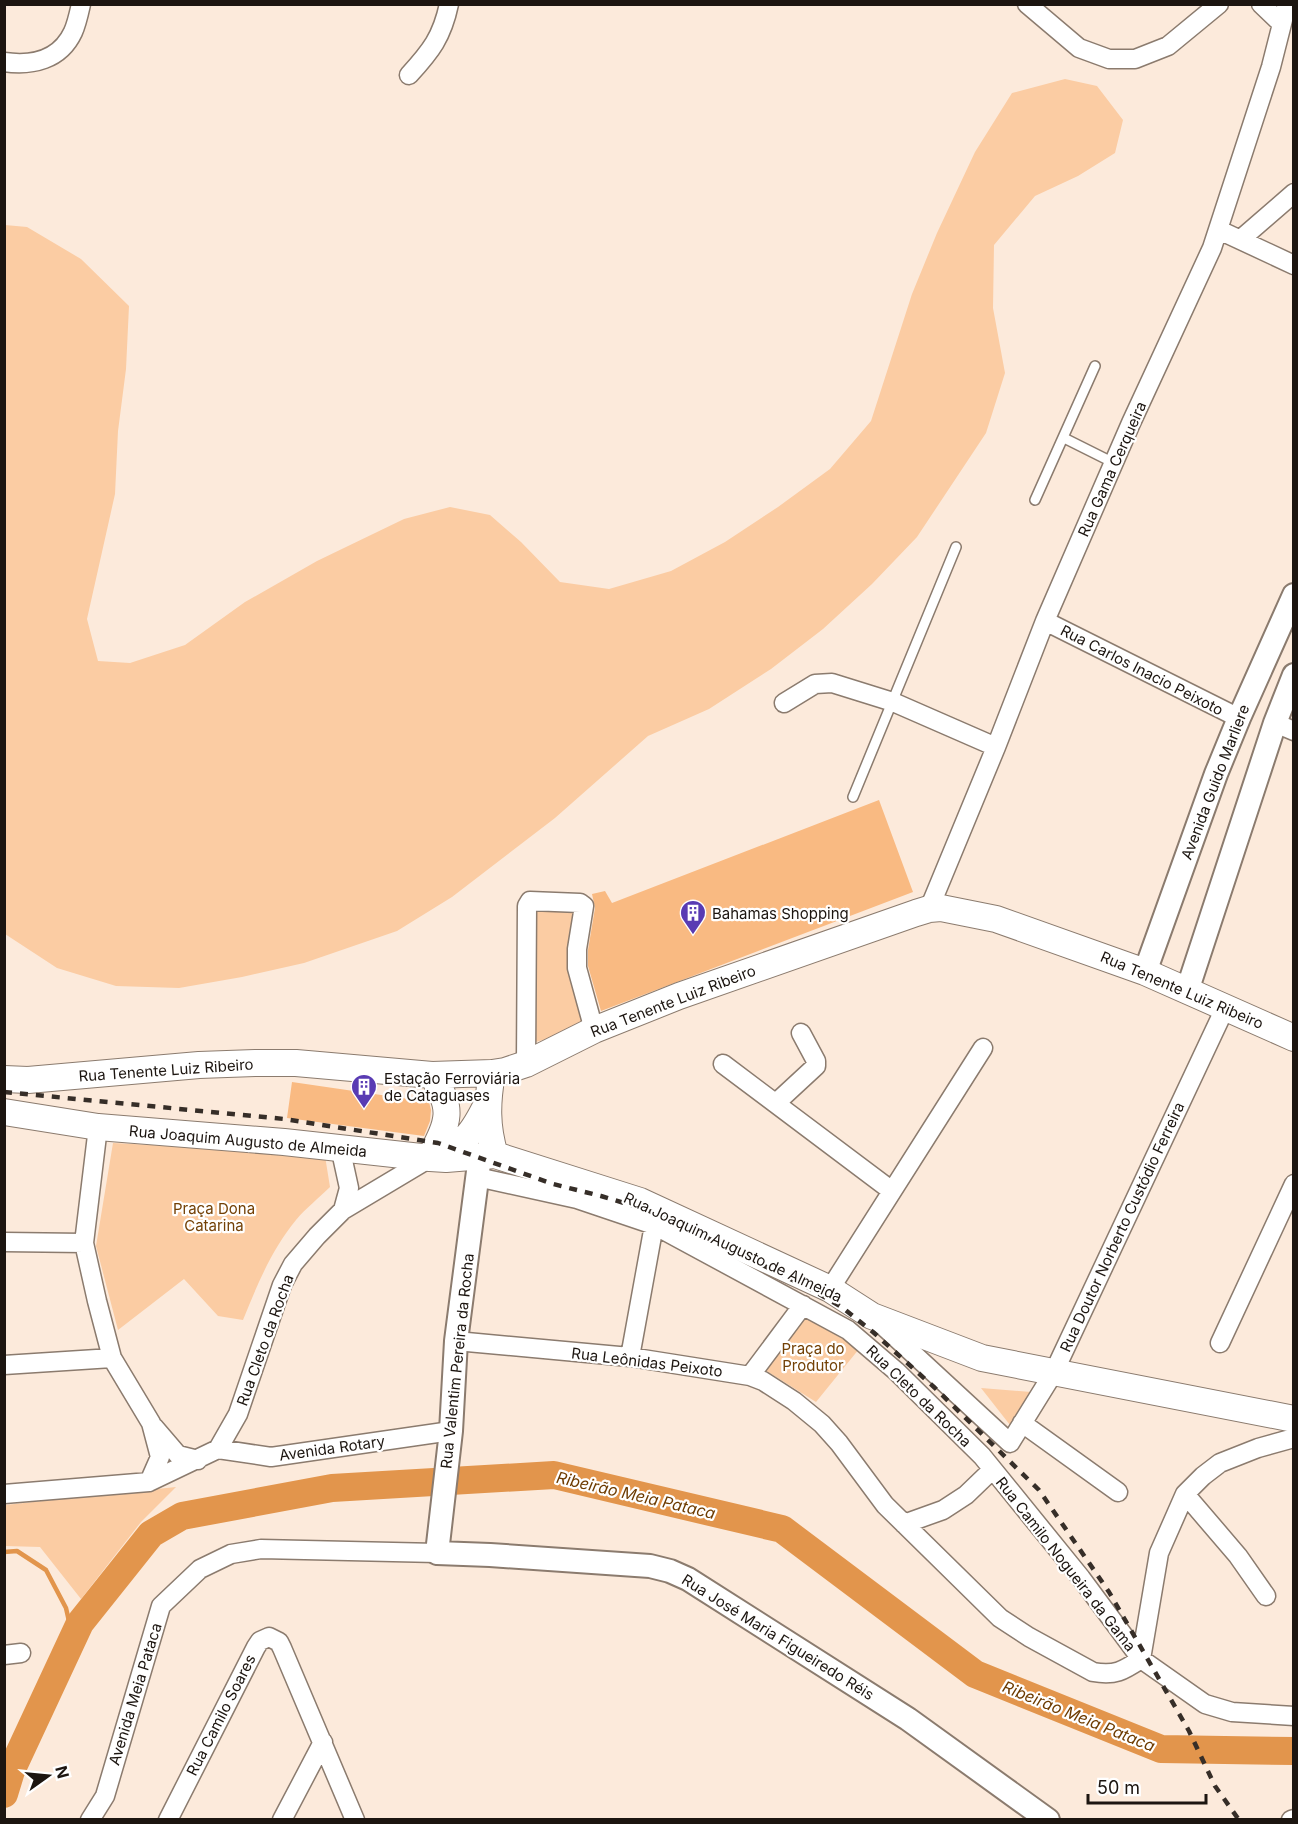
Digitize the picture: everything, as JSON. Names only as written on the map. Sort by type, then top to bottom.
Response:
[{"type":"main road","name":"Rua Tenente Luiz Ribeiro","points":[[16,1080],[198,1065],[255,1063],[296,1063],[432,1075],[492,1073],[526,1064],[594,1030],[679,996],[929,909],[941,908],[996,919],[1145,972],[1292,1035]]},
{"type":"main road","points":[[483,1164],[490,1136],[487,1104],[492,1073]]},
{"type":"main road","points":[[430,1158],[445,1126],[448,1111],[443,1093],[432,1075]]},
{"type":"main road","points":[[430,1158],[464,1141],[475,1129],[487,1104]]},
{"type":"main road","name":"Rua Joaquim Augusto de Almeida","points":[[12,1114],[98,1128],[219,1136],[483,1164],[640,1201],[830,1289],[872,1316],[982,1358],[1054,1372],[1291,1435]]},
{"type":"street","points":[[4,62],[22,64],[37,62],[62,49],[73,33],[81,4]]},
{"type":"street","points":[[409,75],[430,52],[445,24],[449,4]]},
{"type":"street","points":[[1027,4],[1079,48],[1109,58],[1135,58],[1168,45],[1219,4]]},
{"type":"street","points":[[1261,4],[1282,24]]},
{"type":"street","name":"Rua Gama Cerqueira","points":[[929,909],[1045,621],[1219,230],[1271,67],[1287,4]]},
{"type":"street","points":[[1241,239],[1293,193]]},
{"type":"street","points":[[1219,230],[1293,265]]},
{"type":"street","name":"Avenida Guido Marliere","points":[[1145,972],[1212,784],[1293,595]]},
{"type":"street","name":"Rua Carlos Inacio Peixoto","points":[[1045,621],[1239,718]]},
{"type":"street","points":[[1187,991],[1284,727],[1293,675]]},
{"type":"street","points":[[784,703],[815,684],[824,682],[840,685],[893,702],[996,747]]},
{"type":"street","points":[[526,1064],[527,906],[530,901],[580,903],[584,906],[577,950],[577,968],[594,1030]]},
{"type":"street","name":"Rua Doutor Norberto Custódio Ferreira","points":[[872,1316],[1010,1443],[1054,1372],[1226,1006]]},
{"type":"street","points":[[776,1103],[816,1066],[816,1061],[801,1033]]},
{"type":"street","points":[[830,1289],[983,1048]]},
{"type":"street","points":[[723,1064],[892,1191]]},
{"type":"street","points":[[98,1128],[84,1243],[112,1358],[151,1423],[178,1455],[198,1460]]},
{"type":"street","points":[[335,1148],[342,1156],[349,1188],[343,1210]]},
{"type":"street","name":"Rua Cleto da Rocha","points":[[218,1449],[238,1414],[282,1285],[293,1264],[316,1236],[343,1210],[430,1158]]},
{"type":"street","name":"Rua Cleto da Rocha","points":[[483,1164],[654,1225],[848,1330],[896,1371],[982,1456],[992,1470]]},
{"type":"street","name":"Rua Valentim Pereira da Rocha","points":[[437,1553],[451,1431],[456,1341],[483,1164]]},
{"type":"street","points":[[1220,1343],[1293,1184]]},
{"type":"street","points":[[630,1357],[654,1225]]},
{"type":"street","points":[[4,1242],[84,1243]]},
{"type":"street","points":[[750,1376],[803,1305]]},
{"type":"street","name":"Rua Leônidas Peixoto","points":[[456,1341],[630,1357],[750,1376],[763,1381],[794,1401],[822,1424],[885,1505],[1000,1618],[1029,1637],[1093,1672],[1104,1674],[1121,1672],[1141,1659]]},
{"type":"street","points":[[4,1365],[112,1358]]},
{"type":"street","points":[[238,1414],[245,1443],[253,1450],[271,1456]]},
{"type":"street","points":[[149,1482],[160,1457],[151,1423]]},
{"type":"street","points":[[1022,1423],[1118,1492]]},
{"type":"street","name":"Avenida Rotary","points":[[218,1449],[271,1456],[451,1431]]},
{"type":"street","points":[[1291,1435],[1220,1463],[1185,1494],[1159,1553],[1141,1659],[1205,1704],[1232,1712],[1293,1716]]},
{"type":"street","points":[[4,1494],[149,1482],[218,1449]]},
{"type":"street","points":[[904,1524],[943,1510],[966,1495],[992,1470]]},
{"type":"street","name":"Rua Camilo Nogueira da Gama","points":[[992,1470],[1081,1578],[1141,1659]]},
{"type":"street","points":[[1185,1494],[1238,1556],[1266,1596]]},
{"type":"street","name":"Avenida Meia Pataca","points":[[90,1820],[105,1796],[161,1606],[200,1569],[231,1554],[261,1549],[437,1553]]},
{"type":"street","name":"Rua José Maria Figueiredo Réis","points":[[437,1553],[650,1566],[670,1571],[688,1579],[908,1719],[1048,1820]]},
{"type":"street","name":"Rua Camilo Soares","points":[[168,1820],[256,1647],[260,1641],[269,1637],[279,1642],[355,1820]]},
{"type":"street","points":[[282,1820],[322,1742]]},
{"type":"lane","points":[[1035,500],[1095,366]]},
{"type":"lane","points":[[1064,438],[1114,463]]},
{"type":"lane","points":[[853,797],[956,547]]},
{"type":"green space","points":[[1065,79],[1097,86],[1123,120],[1115,153],[1078,176],[1035,196],[994,245],[993,308],[1005,373],[986,433],[917,537],[872,584],[823,629],[771,669],[709,709],[648,736],[555,818],[452,897],[397,931],[304,963],[179,988],[116,986],[57,968],[5,934],[5,225],[27,227],[81,259],[129,306],[115,494],[87,619],[98,661],[130,663],[185,645],[245,602],[317,561],[404,519],[450,507],[490,515],[521,542],[560,582],[609,589],[671,571],[725,542],[830,469],[871,421],[912,294],[937,233],[975,152],[1012,93]]},
{"type":"green space","points":[[537,907],[575,908],[589,1023],[556,1037],[531,1043]]},
{"type":"green space","name":"Praça Dona Catarina","points":[[113,1143],[291,1152],[325,1156],[330,1187],[287,1231],[272,1255],[243,1320],[218,1316],[184,1279],[118,1330],[96,1246]]},
{"type":"green space","name":"Praça do Produtor","points":[[805,1316],[859,1349],[816,1402],[765,1370]]},
{"type":"green space","points":[[981,1388],[1031,1392],[1010,1425]]},
{"type":"green space","points":[[176,1487],[141,1522],[81,1599],[40,1547],[5,1546],[5,1505]]},
{"type":"building","name":"Bahamas Shopping","points":[[879,800],[913,892],[601,1011],[588,966],[588,950],[595,908],[592,894],[605,891],[612,903]]},
{"type":"building","name":"Estação Ferroviária de Cataguases","points":[[292,1082],[429,1102],[430,1121],[424,1136],[287,1118]]},
{"type":"waterway","name":"Ribeirão Meia Pataca","points":[[4,1794],[11,1771],[80,1623],[151,1534],[182,1516],[332,1488],[554,1475],[782,1529],[975,1674],[1161,1749],[1294,1751]]},
{"type":"waterway","points":[[4,1552],[17,1551],[46,1570],[66,1608],[73,1639]]},
{"type":"railway","points":[[4,1092],[284,1119],[438,1143],[553,1184],[647,1210],[809,1288],[843,1308],[935,1388],[1039,1490],[1109,1592],[1189,1731],[1215,1786],[1239,1820]]},
{"type":"place","name":"Bahamas Shopping","points":[[693,936]]},
{"type":"place","name":"Estação Ferroviária de Cataguases","points":[[364,1110]]}]
